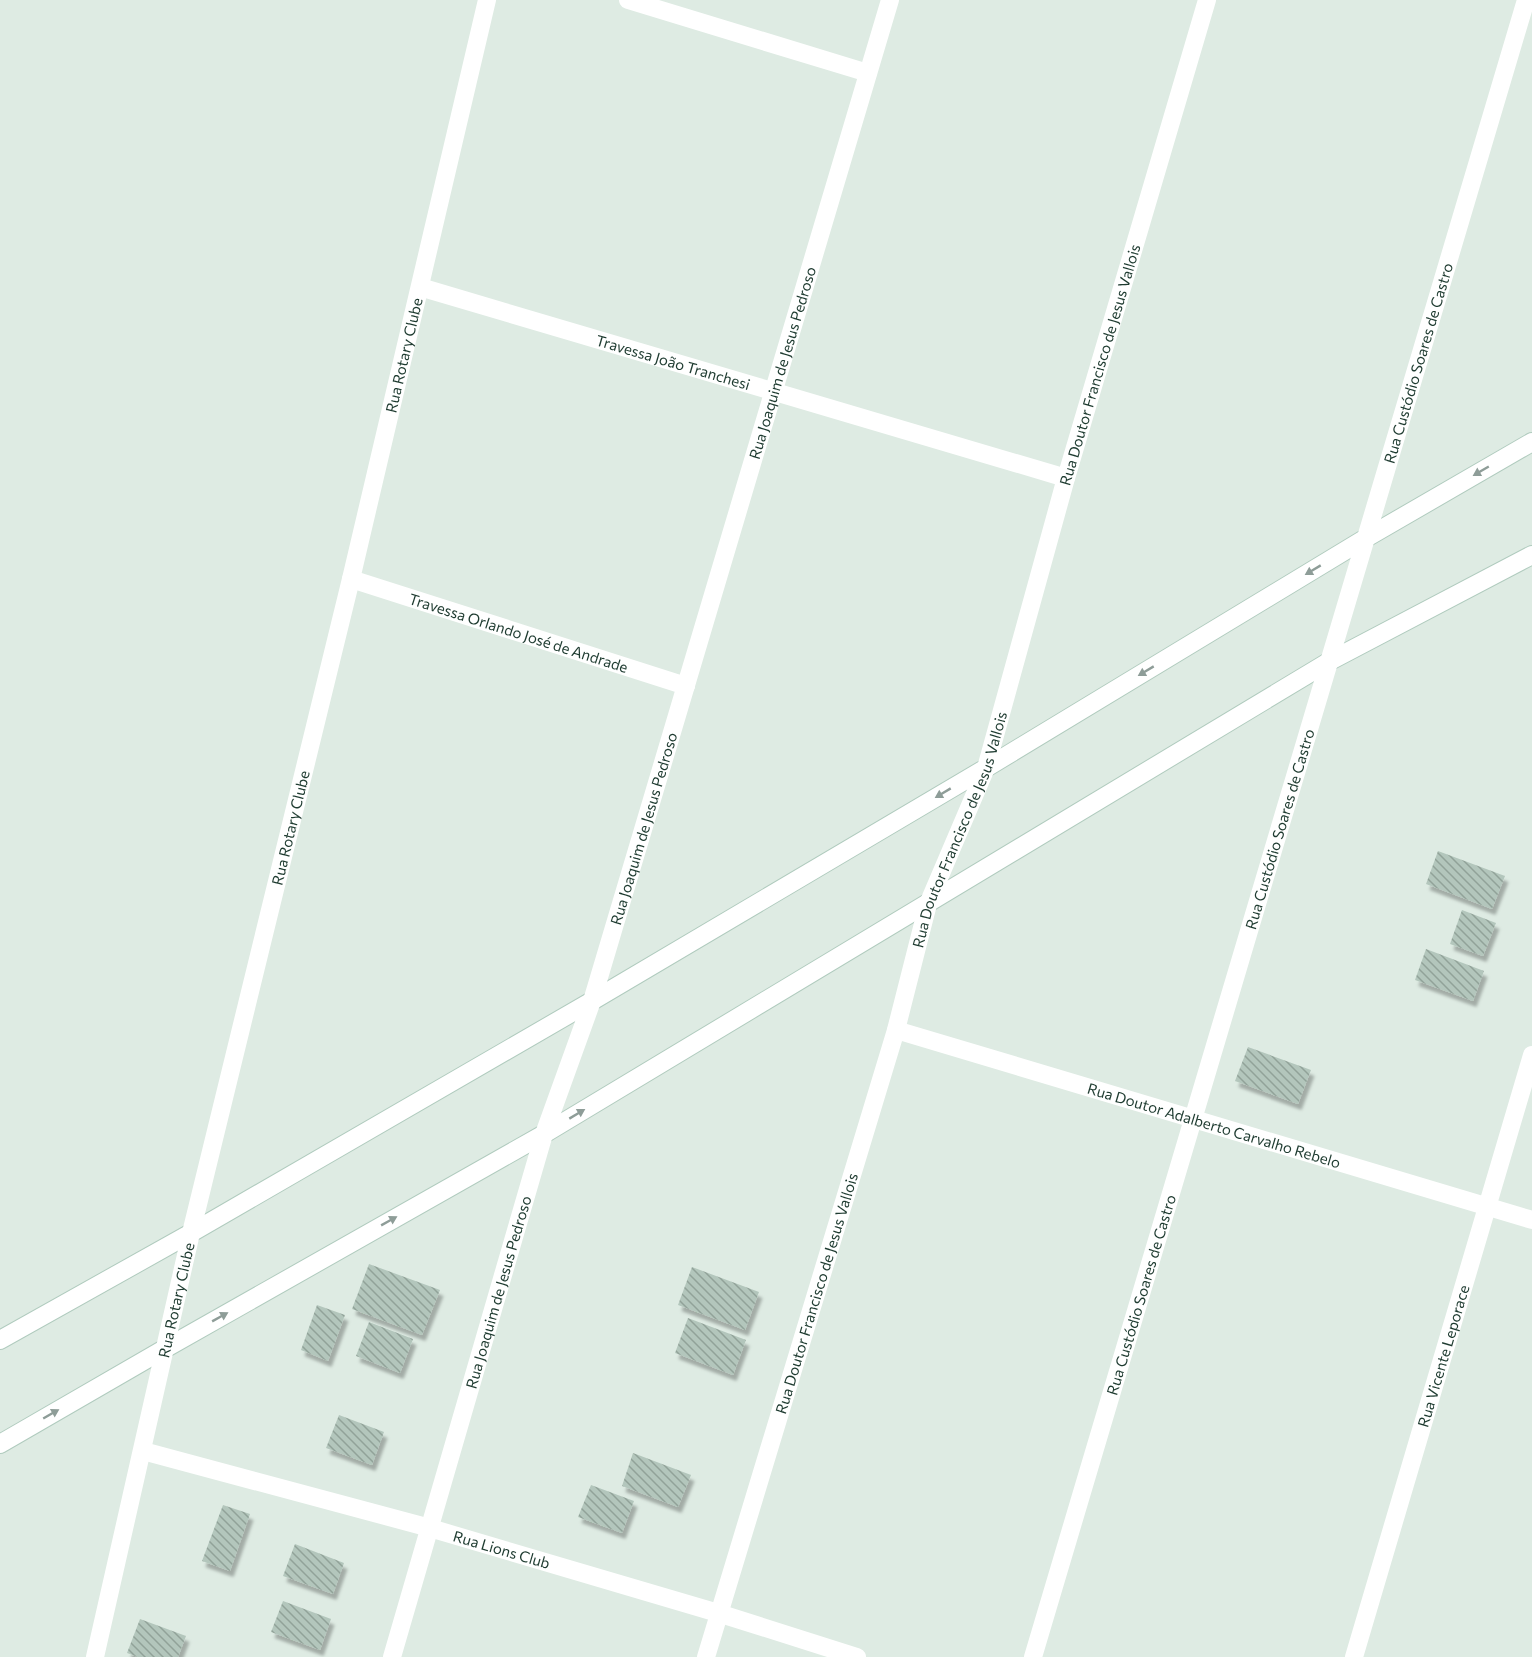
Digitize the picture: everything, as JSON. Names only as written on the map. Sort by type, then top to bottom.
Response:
[{"type":"street","name":"Rua Rotary Clube","points":[[95,1657],[190,1233],[351,579],[487,0]]},
{"type":"street","points":[[628,0],[868,73]]},
{"type":"street","name":"Rua Joaquim de Jesus Pedroso","points":[[392,1657],[544,1134],[592,1001],[890,0]]},
{"type":"street","name":"Rua Doutor Francisco de Jesus Vallois","points":[[706,1657],[896,1030],[928,904],[986,768],[1066,478],[1207,0]]},
{"type":"street","name":"Rua Custódio Soares de Castro","points":[[1033,1657],[1526,0]]},
{"type":"street","name":"Travessa João Tranchesi","points":[[420,287],[1066,478]]},
{"type":"street","points":[[0,1340],[592,1001],[986,768],[1366,538],[1532,442]]},
{"type":"street","points":[[0,1444],[544,1134],[1329,661],[1532,555]]},
{"type":"street","name":"Travessa Orlando José de Andrade","points":[[351,579],[686,686]]},
{"type":"street","name":"Rua Doutor Adalberto Carvalho Rebelo","points":[[896,1030],[1532,1220]]},
{"type":"street","name":"Rua Vicente Leporace","points":[[1353,1657],[1532,1055]]},
{"type":"street","name":"Rua Lions Club","points":[[143,1450],[430,1528],[718,1613],[857,1657]]},
{"type":"building","points":[[1438,851],[1505,876],[1492,909],[1426,884]]},
{"type":"building","points":[[1462,910],[1496,923],[1483,956],[1450,944]]},
{"type":"building","points":[[1426,949],[1484,971],[1473,1001],[1415,980]]},
{"type":"building","points":[[1248,1047],[1311,1070],[1298,1104],[1235,1081]]},
{"type":"building","points":[[369,1264],[440,1290],[422,1335],[352,1309]]},
{"type":"building","points":[[692,1267],[759,1292],[745,1330],[678,1305]]},
{"type":"building","points":[[317,1305],[345,1315],[328,1361],[301,1350]]},
{"type":"building","points":[[688,1318],[746,1340],[733,1375],[675,1353]]},
{"type":"building","points":[[369,1322],[413,1339],[400,1373],[356,1356]]},
{"type":"building","points":[[339,1415],[384,1432],[372,1465],[326,1448]]},
{"type":"building","points":[[633,1453],[691,1475],[678,1507],[622,1486]]},
{"type":"building","points":[[591,1485],[634,1501],[622,1533],[578,1517]]},
{"type":"building","points":[[223,1505],[250,1514],[230,1571],[202,1561]]},
{"type":"building","points":[[295,1544],[344,1563],[333,1594],[283,1576]]},
{"type":"building","points":[[283,1601],[331,1619],[320,1650],[271,1632]]},
{"type":"building","points":[[140,1619],[186,1636],[178,1657],[138,1657],[127,1653]]}]
